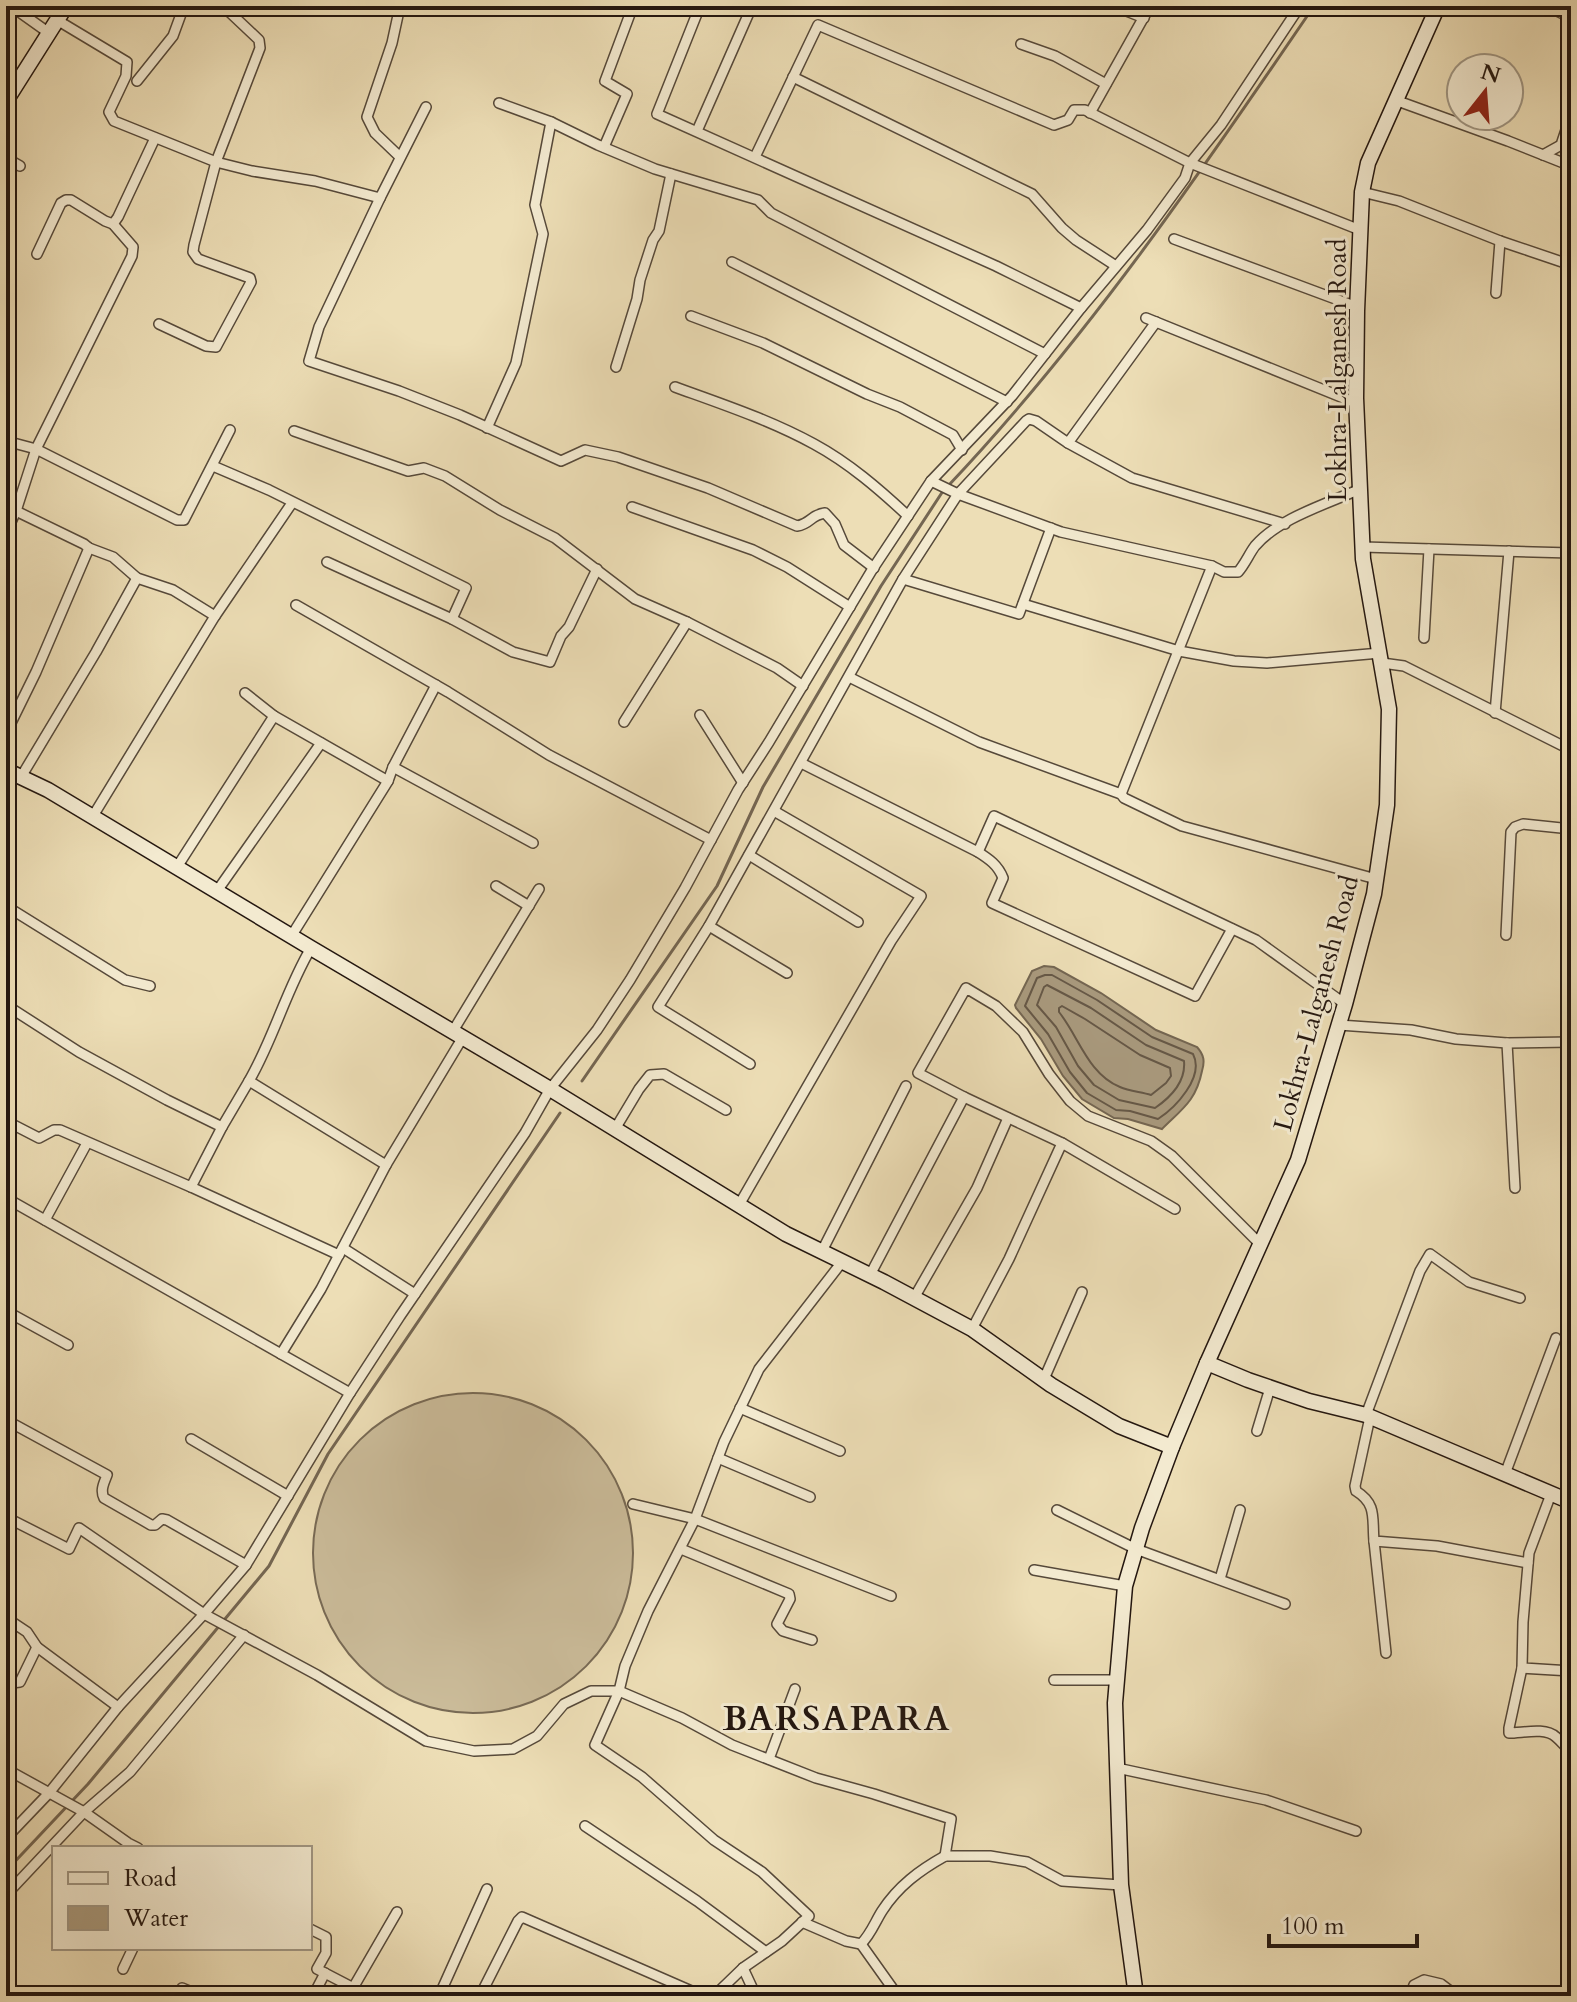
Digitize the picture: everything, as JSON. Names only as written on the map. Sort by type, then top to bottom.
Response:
[{"type":"main road","points":[[6,101],[66,6]]},
{"type":"main road","name":"Lokhra-Lalganesh Road","points":[[1136,1996],[1121,1885],[1115,1703],[1125,1586],[1172,1447],[1298,1160],[1345,1004],[1376,879],[1387,805],[1390,741],[1389,709],[1363,559],[1356,403],[1362,192],[1368,163],[1438,6]]},
{"type":"main road","points":[[6,770],[93,816],[786,1234],[972,1329],[1119,1426],[1172,1447]]},
{"type":"main road","points":[[1207,1363],[1309,1401],[1368,1416],[1571,1502]]},
{"type":"street","points":[[11,6],[49,33]]},
{"type":"street","points":[[137,81],[173,36],[184,6]]},
{"type":"street","points":[[159,324],[206,346],[216,347],[250,286],[250,278],[198,259],[193,252],[216,162],[260,48],[259,40],[223,6]]},
{"type":"street","points":[[400,6],[392,43],[367,117],[375,133],[400,157]]},
{"type":"street","points":[[604,147],[627,94],[605,81],[633,6]]},
{"type":"street","points":[[700,6],[657,114],[996,266],[1081,308]]},
{"type":"street","points":[[697,131],[752,6]]},
{"type":"street","points":[[1114,6],[1144,18]]},
{"type":"street","points":[[1090,113],[1150,6]]},
{"type":"street","points":[[6,1837],[49,1793],[118,1707],[246,1565],[350,1393],[525,1133],[550,1089],[597,1030],[630,980],[743,783],[908,516],[962,450],[1007,402],[1147,230],[1300,6]]},
{"type":"street","points":[[1547,6],[1571,18]]},
{"type":"street","points":[[57,20],[127,62],[126,76],[109,112],[114,121],[216,162],[315,181],[380,198]]},
{"type":"street","points":[[755,157],[818,25],[1054,125],[1068,120],[1074,110],[1085,110],[1193,164],[1360,230]]},
{"type":"street","points":[[1021,44],[1055,56],[1106,84]]},
{"type":"street","points":[[793,77],[1032,194],[1076,240],[1116,266]]},
{"type":"street","points":[[1395,100],[1571,166]]},
{"type":"street","points":[[499,103],[671,174],[758,200],[771,213],[1045,354]]},
{"type":"street","points":[[426,107],[319,327],[309,361],[399,391],[561,461],[585,450],[618,457],[708,488],[797,526],[805,525],[815,514],[825,513],[835,524],[844,545],[874,568]]},
{"type":"street","points":[[1543,155],[1561,145],[1571,115]]},
{"type":"street","points":[[487,428],[516,363],[543,234],[535,205],[551,122]]},
{"type":"street","points":[[113,224],[155,138]]},
{"type":"street","points":[[6,158],[20,166]]},
{"type":"street","points":[[616,367],[640,280],[659,231],[671,174]]},
{"type":"street","points":[[1362,192],[1399,201],[1571,265]]},
{"type":"street","points":[[6,533],[36,449],[132,256],[133,247],[113,224],[66,200],[61,203],[37,254]]},
{"type":"street","points":[[1174,239],[1357,307]]},
{"type":"street","points":[[1496,293],[1500,241]]},
{"type":"street","points":[[732,262],[1007,402]]},
{"type":"street","points":[[691,316],[763,343],[900,407],[953,435],[962,450]]},
{"type":"street","points":[[1068,443],[1151,320],[1356,403]]},
{"type":"street","points":[[675,387],[733,407],[817,445],[859,473],[908,516]]},
{"type":"street","points":[[750,1064],[658,1007],[709,926],[903,579],[957,494],[1029,419],[1132,478],[1285,524]]},
{"type":"street","points":[[6,441],[36,449],[177,520],[184,520],[230,430]]},
{"type":"street","points":[[294,431],[408,471],[424,468],[445,476],[500,510],[555,538],[635,599],[777,668],[803,686]]},
{"type":"street","points":[[213,466],[269,490],[466,588],[452,619]]},
{"type":"street","points":[[935,483],[1051,528],[1212,566],[1224,572],[1238,572],[1253,548],[1285,524],[1360,489]]},
{"type":"street","points":[[93,816],[215,616],[292,503]]},
{"type":"street","points":[[632,507],[753,550],[787,567],[850,607]]},
{"type":"street","points":[[16,511],[113,557],[137,578],[173,590],[215,616]]},
{"type":"street","points":[[903,579],[1019,614],[1051,528]]},
{"type":"street","points":[[1363,547],[1571,553]]},
{"type":"street","points":[[6,733],[36,672],[89,548]]},
{"type":"street","points":[[1424,638],[1429,549]]},
{"type":"street","points":[[1495,713],[1509,551]]},
{"type":"street","points":[[327,562],[452,619],[513,652],[550,662],[597,569]]},
{"type":"street","points":[[1121,794],[1212,566]]},
{"type":"street","points":[[21,777],[137,578]]},
{"type":"street","points":[[1023,604],[1179,651],[1234,661],[1267,663],[1381,658],[1404,666],[1571,750]]},
{"type":"street","points":[[296,605],[436,685],[549,755],[711,840]]},
{"type":"street","points":[[624,722],[687,622]]},
{"type":"street","points":[[849,677],[979,742],[1121,794],[1182,826],[1376,879]]},
{"type":"street","points":[[292,935],[388,781],[436,685]]},
{"type":"street","points":[[245,693],[274,716],[388,781]]},
{"type":"street","points":[[700,715],[743,783]]},
{"type":"street","points":[[177,867],[274,716]]},
{"type":"street","points":[[217,891],[321,743]]},
{"type":"street","points":[[801,763],[978,852],[999,869],[1003,878],[992,903],[1195,996],[1232,929]]},
{"type":"street","points":[[393,767],[533,843]]},
{"type":"street","points":[[739,1205],[891,941],[921,896],[774,811]]},
{"type":"street","points":[[978,852],[994,816],[1256,940],[1345,1004]]},
{"type":"street","points":[[1506,935],[1511,832],[1523,824],[1571,829]]},
{"type":"street","points":[[749,855],[858,922]]},
{"type":"street","points":[[496,886],[529,906]]},
{"type":"street","points":[[281,1354],[321,1289],[539,889]]},
{"type":"street","points":[[6,906],[125,980],[150,986]]},
{"type":"street","points":[[709,926],[787,973]]},
{"type":"street","points":[[191,1187],[269,1043],[292,982],[311,948]]},
{"type":"street","points":[[1175,1209],[1062,1143],[918,1073],[966,988],[996,1006],[1023,1032],[1070,1101],[1088,1116],[1151,1141],[1172,1156],[1260,1244]]},
{"type":"street","points":[[6,1005],[79,1052],[222,1127]]},
{"type":"street","points":[[1339,1025],[1411,1030],[1456,1039],[1507,1043],[1571,1042]]},
{"type":"street","points":[[1507,1043],[1515,1188]]},
{"type":"street","points":[[615,1129],[650,1075],[664,1074],[726,1110]]},
{"type":"street","points":[[249,1081],[386,1165]]},
{"type":"street","points":[[822,1251],[906,1086]]},
{"type":"street","points":[[870,1275],[964,1097]]},
{"type":"street","points":[[914,1298],[977,1188],[1008,1118]]},
{"type":"street","points":[[6,1121],[39,1138],[60,1130],[341,1252],[415,1294]]},
{"type":"street","points":[[45,1220],[87,1143]]},
{"type":"street","points":[[972,1329],[998,1282],[1062,1143]]},
{"type":"street","points":[[6,1198],[350,1393]]},
{"type":"street","points":[[1386,1653],[1371,1505],[1355,1487],[1368,1416],[1420,1271],[1430,1254],[1469,1282],[1520,1298]]},
{"type":"street","points":[[714,1996],[743,1968],[782,1941],[809,1916],[762,1872],[714,1840],[642,1777],[595,1745],[619,1691],[625,1666],[642,1624],[695,1519],[718,1458],[761,1366],[842,1262]]},
{"type":"street","points":[[1044,1379],[1082,1292]]},
{"type":"street","points":[[6,1311],[68,1345]]},
{"type":"street","points":[[1505,1474],[1556,1338]]},
{"type":"street","points":[[1257,1431],[1270,1388]]},
{"type":"street","points":[[740,1408],[840,1451]]},
{"type":"street","points":[[6,1420],[107,1475],[101,1493],[104,1498],[151,1525],[162,1519],[167,1520],[246,1565]]},
{"type":"street","points":[[191,1439],[288,1496]]},
{"type":"street","points":[[718,1458],[810,1497]]},
{"type":"street","points":[[1551,1494],[1529,1553],[1522,1668],[1509,1733],[1547,1732],[1571,1751]]},
{"type":"street","points":[[633,1504],[695,1519],[891,1596]]},
{"type":"street","points":[[1057,1510],[1136,1549],[1285,1604]]},
{"type":"street","points":[[1220,1579],[1240,1510]]},
{"type":"street","points":[[6,1517],[69,1549],[79,1528],[204,1614],[317,1675],[426,1741],[474,1751],[513,1749],[537,1736],[564,1704],[591,1691],[619,1691],[682,1718],[732,1745],[816,1778],[951,1819],[945,1856]]},
{"type":"street","points":[[1374,1541],[1437,1546],[1528,1563]]},
{"type":"street","points":[[681,1549],[789,1594],[790,1599],[777,1624],[783,1631],[812,1640]]},
{"type":"street","points":[[1034,1570],[1125,1586]]},
{"type":"street","points":[[6,1618],[27,1632],[37,1647],[118,1707]]},
{"type":"street","points":[[52,1846],[84,1812],[130,1772],[244,1635]]},
{"type":"street","points":[[6,1680],[20,1682],[37,1647]]},
{"type":"street","points":[[1522,1668],[1571,1671]]},
{"type":"street","points":[[1054,1680],[1117,1680]]},
{"type":"street","points":[[769,1759],[795,1689]]},
{"type":"street","points":[[1117,1768],[1266,1800],[1356,1831]]},
{"type":"street","points":[[6,1769],[84,1812],[134,1846]]},
{"type":"street","points":[[585,1826],[697,1901],[766,1952]]},
{"type":"street","points":[[6,1895],[52,1846]]},
{"type":"street","points":[[861,1944],[895,1893],[920,1870],[945,1856],[990,1856],[1027,1862],[1062,1881],[1121,1885]]},
{"type":"street","points":[[439,1996],[487,1889]]},
{"type":"street","points":[[353,1988],[397,1912]]},
{"type":"street","points":[[480,1996],[522,1917],[703,1996]]},
{"type":"street","points":[[802,1922],[846,1941],[861,1944],[898,1996]]},
{"type":"street","points":[[312,1930],[326,1937],[326,1953],[317,1969],[369,1996]]},
{"type":"street","points":[[123,1969],[132,1950]]},
{"type":"street","points":[[743,1968],[756,1996]]},
{"type":"street","points":[[313,1996],[325,1973]]},
{"type":"street","points":[[1410,1996],[1414,1985],[1424,1980],[1441,1984],[1457,1996]]},
{"type":"street","points":[[182,1988],[201,1996]]},
{"type":"shaded area","points":[[457,1393],[489,1393],[520,1399],[549,1411],[575,1429],[597,1451],[615,1477],[627,1506],[633,1553],[627,1600],[615,1629],[597,1655],[575,1677],[549,1695],[520,1707],[489,1713],[457,1713],[426,1707],[397,1695],[371,1677],[349,1655],[331,1629],[319,1600],[313,1569],[313,1537],[319,1506],[331,1477],[349,1451],[371,1429],[397,1411],[426,1399]]},
{"type":"water","points":[[1044,966],[1054,967],[1101,993],[1156,1030],[1197,1047],[1203,1064],[1196,1090],[1187,1104],[1162,1129],[1114,1118],[1082,1099],[1063,1076],[1041,1039],[1015,1005],[1032,971]]},
{"type":"waterway","points":[[948,486],[1048,372],[1141,253],[1314,6]]},
{"type":"waterway","points":[[582,1081],[717,886],[763,787],[881,586],[943,491]]},
{"type":"waterway","points":[[6,1871],[88,1784],[269,1566],[328,1454],[560,1113]]},
{"type":"district","name":"BARSAPARA","points":[[837,1719]]}]
